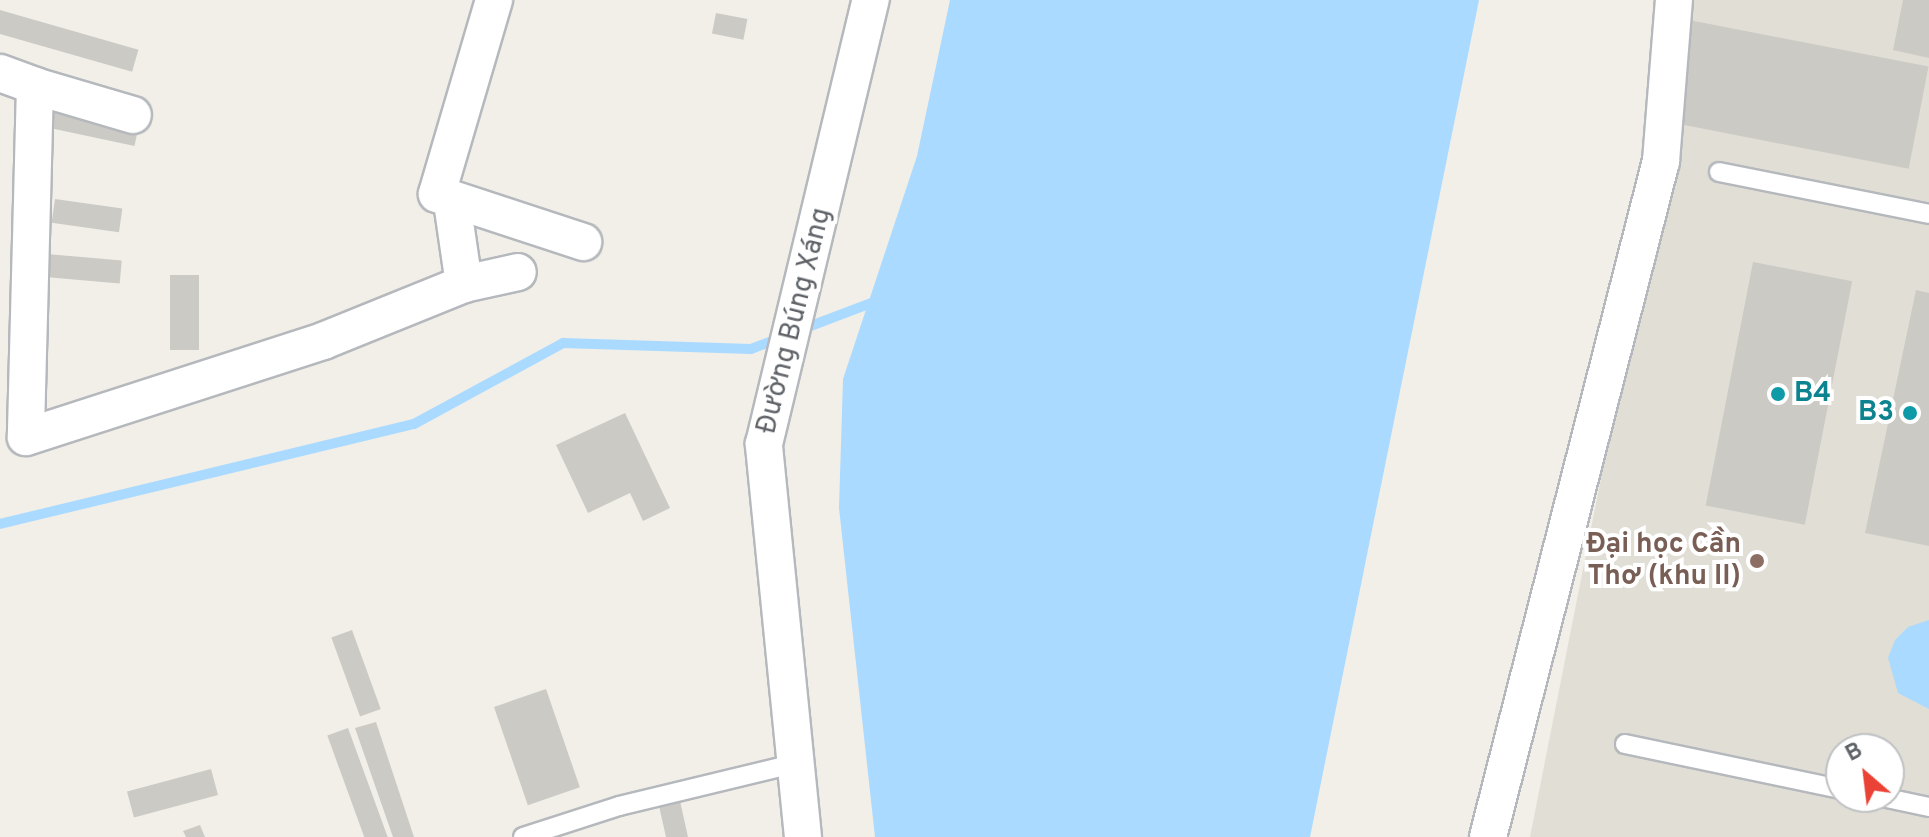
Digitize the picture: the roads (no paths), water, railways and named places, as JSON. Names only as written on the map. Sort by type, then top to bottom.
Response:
[{"type":"street","points":[[494,0],[436,188],[452,202],[583,242]]},
{"type":"street","name":"Đường Búng Xáng","points":[[803,837],[793,764],[764,444],[774,418],[871,0]]},
{"type":"street","points":[[1488,837],[1661,161],[1674,0]]},
{"type":"street","points":[[0,73],[133,115]]},
{"type":"street","points":[[35,86],[26,437],[323,341],[464,284],[518,272]]},
{"type":"street","points":[[452,202],[464,284]]},
{"type":"lane","points":[[1719,172],[1929,214]]},
{"type":"lane","points":[[1625,744],[1825,786]]},
{"type":"lane","points":[[523,837],[619,806],[793,764]]},
{"type":"lane","points":[[1905,802],[1929,807]]},
{"type":"water","points":[[950,0],[1479,0],[1310,837],[875,837],[839,508],[843,379],[917,156]]},
{"type":"water","points":[[1929,620],[1929,709],[1898,693],[1888,658],[1895,640],[1908,627]]},
{"type":"waterway","points":[[800,330],[879,300]]},
{"type":"waterway","points":[[0,524],[414,424],[563,343],[751,349],[782,337]]},
{"type":"place","name":"B4","points":[[1778,394]]},
{"type":"place","name":"B3","points":[[1910,413]]},
{"type":"place","name":"Đại học Cần Thơ (khu II)","points":[[1757,561]]}]
